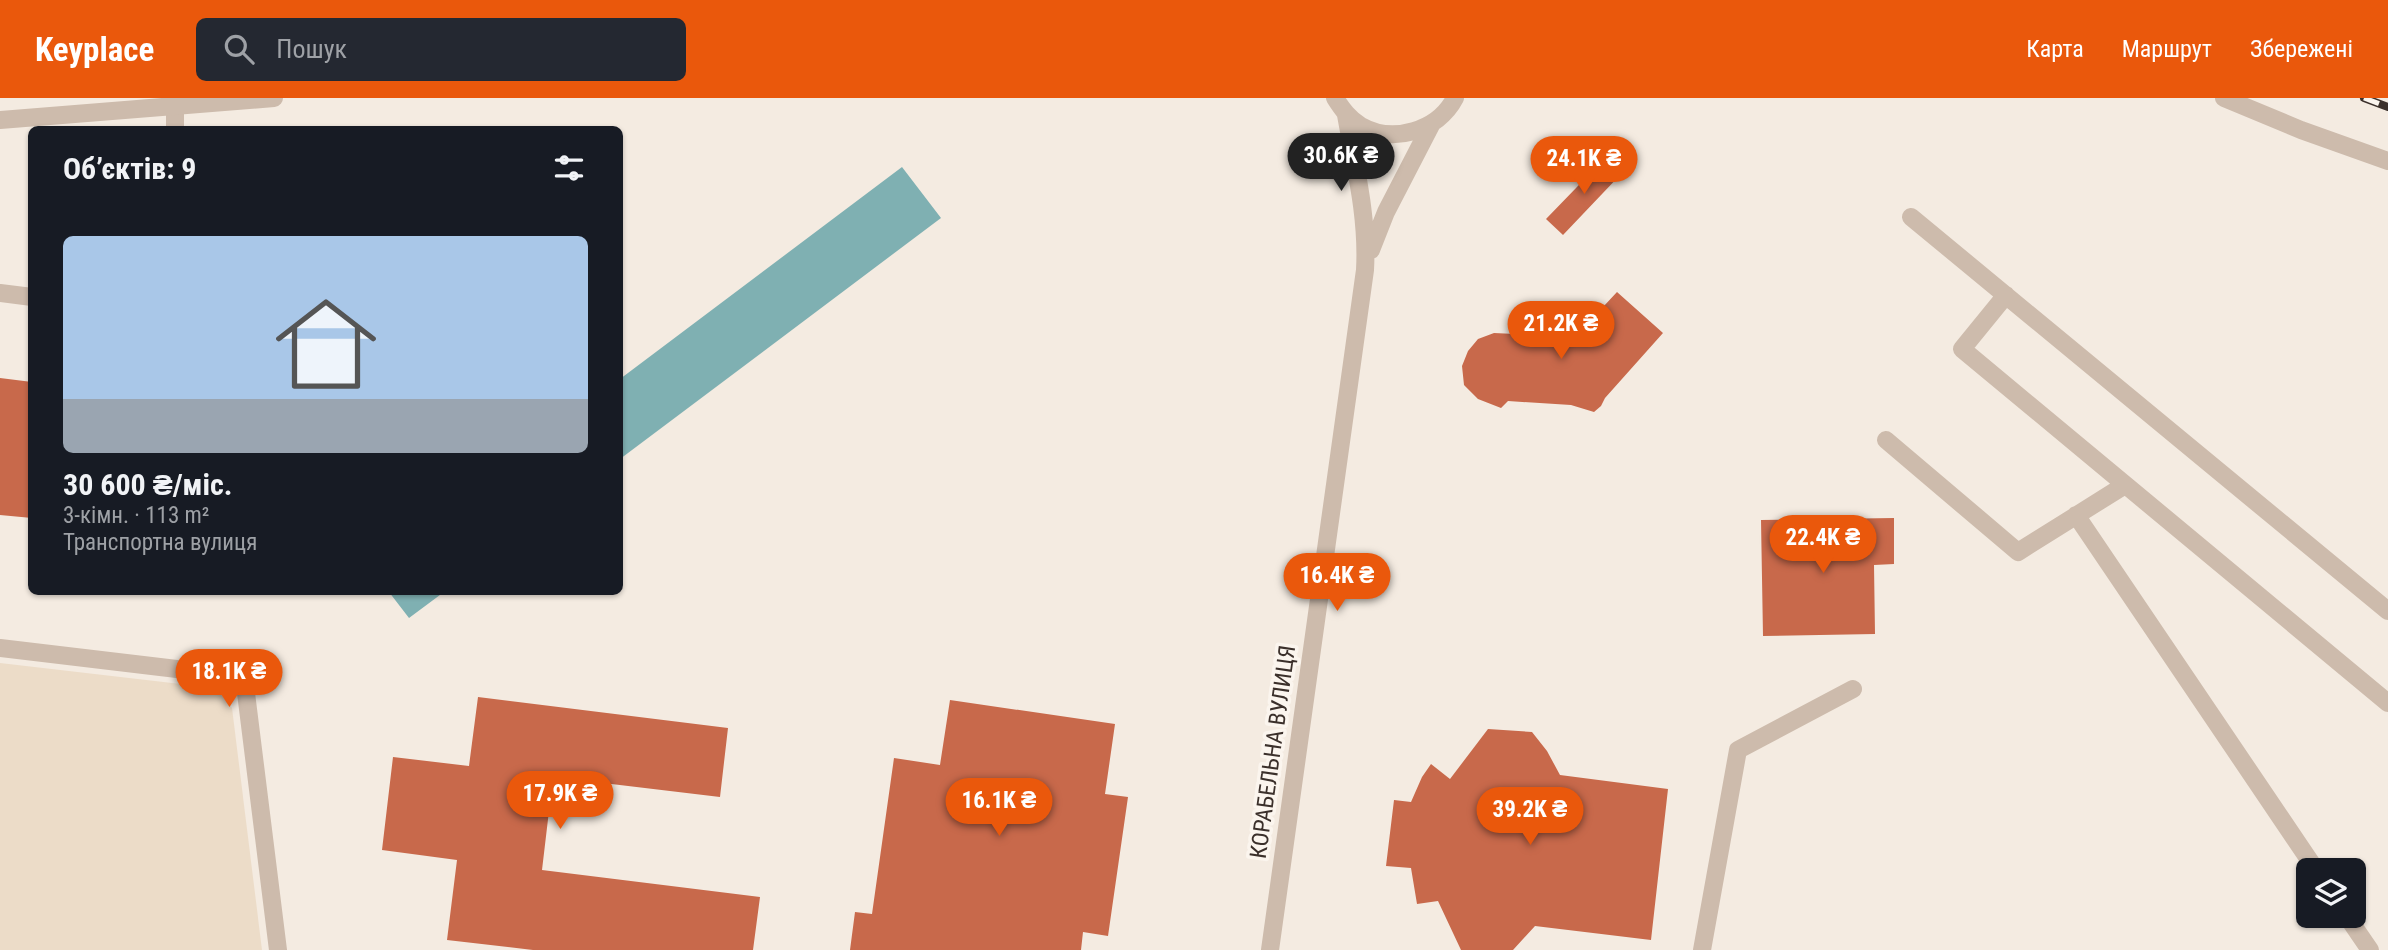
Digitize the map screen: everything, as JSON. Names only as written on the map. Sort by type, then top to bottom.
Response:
[{"type":"street","points":[[0,120],[175,102],[274,98]]},
{"type":"street","points":[[1335,98],[1346,115],[1362,127],[1390,135],[1409,133],[1431,125]]},
{"type":"street","points":[[2224,98],[2301,130],[2388,161]]},
{"type":"street","points":[[1365,270],[1386,212],[1431,125],[1456,101]]},
{"type":"street","points":[[175,102],[175,126]]},
{"type":"street","points":[[1346,115],[1364,216],[1367,241],[1365,270]]},
{"type":"street","points":[[1911,216],[2388,611]]},
{"type":"street","name":"КОРАБЕЛЬНА ВУЛИЦЯ","points":[[1270,950],[1365,270]]},
{"type":"street","points":[[0,293],[28,297]]},
{"type":"street","points":[[2006,295],[1962,349],[2388,703]]},
{"type":"street","points":[[1886,440],[2018,552],[2125,485]]},
{"type":"street","points":[[2076,515],[2308,858]]},
{"type":"street","points":[[0,648],[244,677],[278,950]]},
{"type":"street","points":[[1702,950],[1738,750],[1853,689]]},
{"type":"street","points":[[2355,928],[2370,950]]},
{"type":"shaded area","points":[[0,663],[215,688],[232,708],[262,950],[0,950]]},
{"type":"water","points":[[902,167],[941,218],[623,457],[623,377]]},
{"type":"water","points":[[391,595],[440,595],[409,618]]},
{"type":"building","points":[[1606,157],[1622,173],[1563,235],[1546,219]]},
{"type":"building","points":[[1617,292],[1663,333],[1594,412],[1571,405],[1508,401],[1501,408],[1478,399],[1464,385],[1462,366],[1468,351],[1478,339],[1494,333],[1575,337]]},
{"type":"building","points":[[0,378],[28,382],[28,518],[0,515]]},
{"type":"building","points":[[1894,518],[1894,564],[1874,565],[1875,634],[1763,636],[1761,520]]},
{"type":"building","points":[[478,697],[728,728],[720,797],[553,777],[542,870],[760,897],[753,950],[533,950],[447,940],[457,860],[382,850],[393,757],[469,766]]},
{"type":"building","points":[[950,700],[1115,724],[1105,794],[1128,797],[1108,936],[1083,932],[1081,950],[850,950],[855,912],[872,914],[894,758],[940,765]]},
{"type":"building","points":[[1488,729],[1532,732],[1547,751],[1560,775],[1668,789],[1651,940],[1535,926],[1513,950],[1461,950],[1438,901],[1417,904],[1411,868],[1386,866],[1394,800],[1411,802],[1431,764],[1450,779]]},
{"type":"railway","points":[[2364,98],[2388,107]]}]
